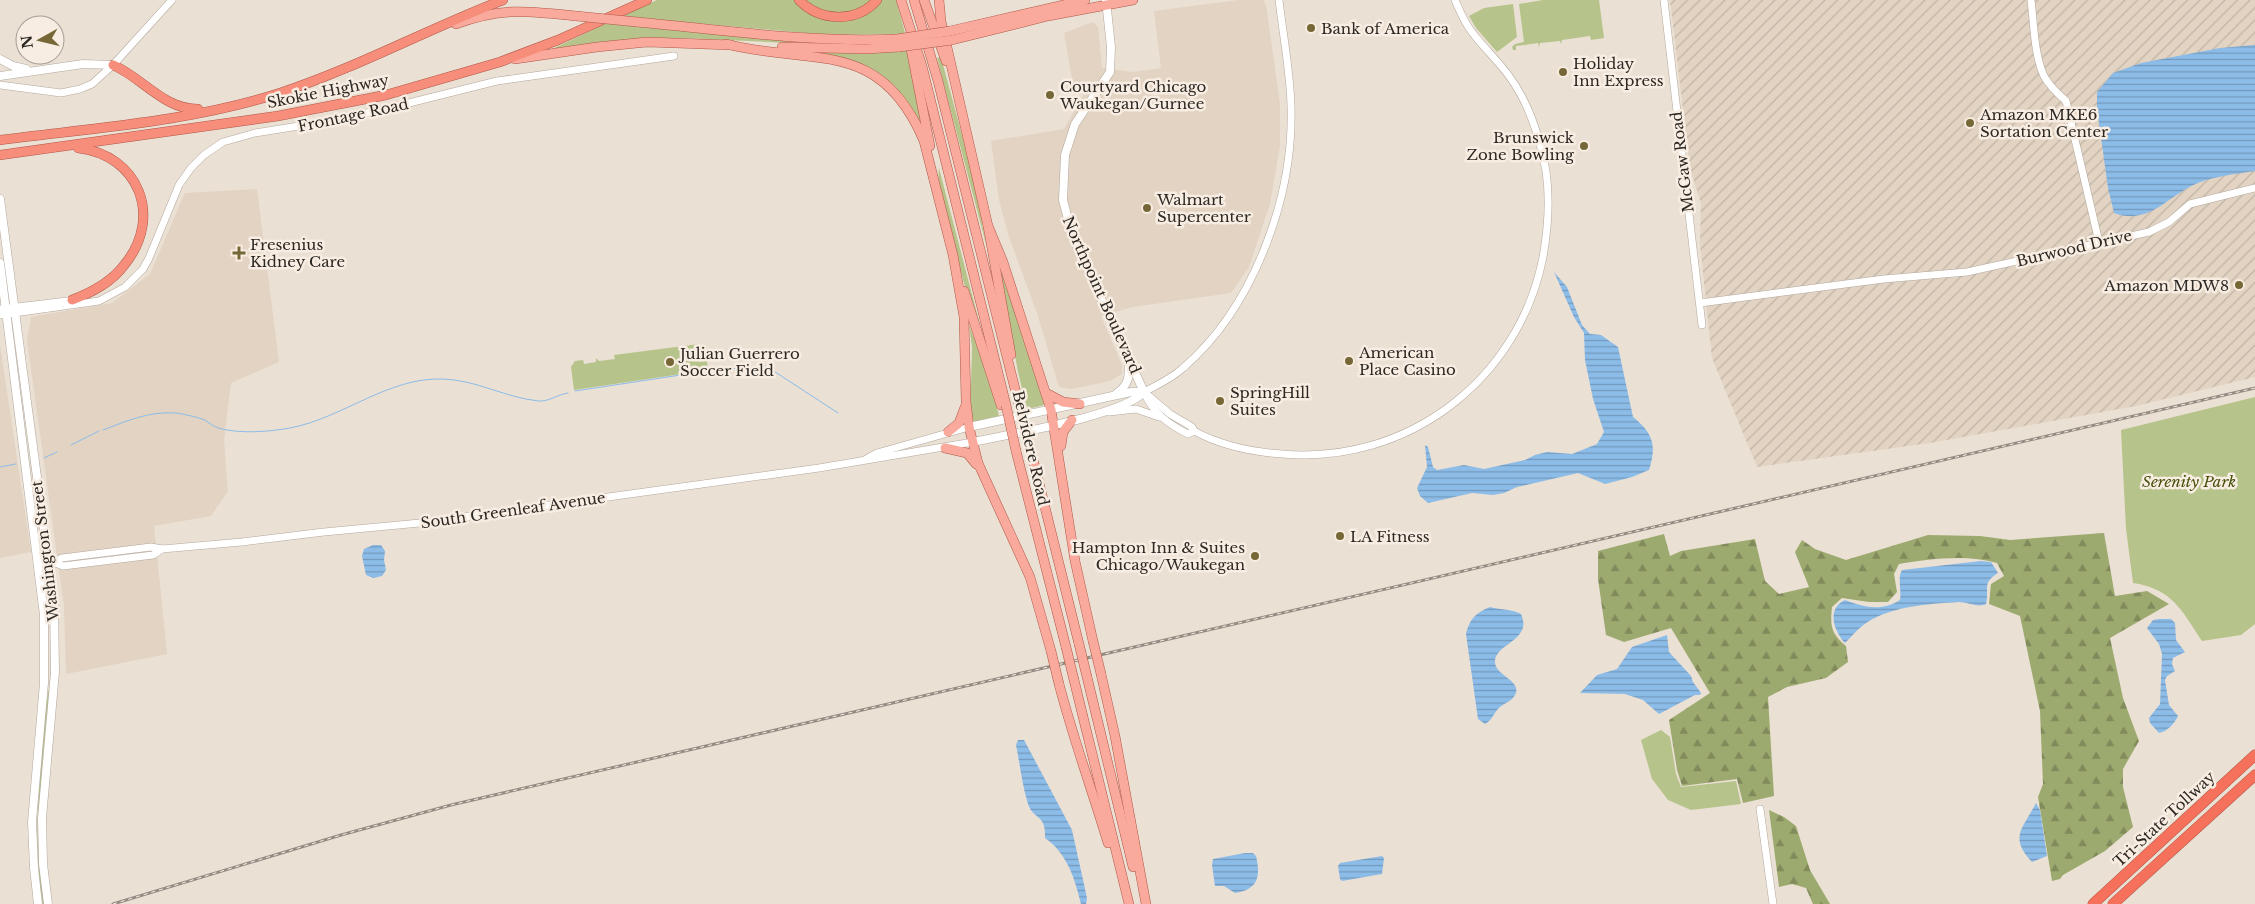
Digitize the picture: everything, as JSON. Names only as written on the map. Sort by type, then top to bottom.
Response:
[{"type":"highway","name":"Skokie Highway","points":[[0,140],[185,115],[257,100],[319,79],[396,46],[450,20],[503,0]]},
{"type":"highway","name":"Skokie Highway","points":[[0,155],[328,108],[429,84],[500,62],[558,40],[647,0]]},
{"type":"highway","points":[[799,0],[809,9],[819,14],[830,17],[847,17],[871,6],[877,0]]},
{"type":"highway","points":[[113,65],[140,81],[163,99],[180,107],[197,109],[244,100],[257,100]]},
{"type":"highway","points":[[53,148],[88,149],[113,159],[134,180],[140,193],[143,209],[142,229],[138,242],[124,266],[101,286],[72,300]]},
{"type":"highway","name":"Tri-State Tollway","points":[[2093,904],[2255,755]]},
{"type":"highway","name":"Tri-State Tollway","points":[[2113,904],[2255,775]]},
{"type":"main road","name":"Belvidere Road","points":[[914,0],[938,81],[1144,904]]},
{"type":"main road","points":[[924,0],[940,43],[963,119]]},
{"type":"main road","points":[[939,0],[963,119],[988,226],[1020,405]]},
{"type":"main road","points":[[1014,16],[1052,0]]},
{"type":"main road","points":[[951,36],[1014,16],[1086,0]]},
{"type":"main road","points":[[500,62],[545,53],[647,42],[811,48],[898,43],[951,36],[1107,2],[1133,0]]},
{"type":"main road","name":"Northpoint Boulevard","points":[[1107,2],[1111,47],[1110,72],[1075,124],[1065,155],[1063,194],[1065,211],[1073,238],[1144,392]]},
{"type":"main road","points":[[902,3],[924,110],[939,201]]},
{"type":"main road","name":"Belvidere Road","points":[[902,3],[922,66],[1004,406],[1074,680],[1128,904]]},
{"type":"main road","points":[[396,46],[476,16],[495,12],[527,10],[800,38],[898,43]]},
{"type":"main road","points":[[726,44],[744,49],[838,60],[854,65],[895,93],[917,126],[924,141],[953,255],[1004,406]]},
{"type":"main road","points":[[0,59],[13,66],[33,70]]},
{"type":"main road","points":[[0,76],[83,64],[113,65]]},
{"type":"main road","name":"Washington Street","points":[[0,199],[7,311],[51,562],[54,605],[55,665],[42,818],[43,864],[48,904]]},
{"type":"main road","points":[[988,226],[1004,262],[1051,410],[1075,561],[1115,736],[1144,904]]},
{"type":"main road","points":[[953,255],[964,317],[966,402],[973,442],[981,470],[1030,576],[1073,735],[1128,904]]},
{"type":"main road","name":"Washington Street","points":[[0,263],[44,615],[46,652],[32,822],[38,904]]},
{"type":"main road","points":[[1114,396],[1124,388],[1129,380],[1128,355]]},
{"type":"main road","points":[[1046,392],[1063,402],[1080,404]]},
{"type":"main road","points":[[969,426],[1131,392],[1144,392]]},
{"type":"main road","points":[[973,442],[1103,413],[1139,397],[1144,392]]},
{"type":"main road","points":[[948,432],[955,429],[962,420],[966,402]]},
{"type":"main road","points":[[1060,458],[1063,432],[1072,420]]},
{"type":"main road","points":[[945,448],[967,453],[981,470]]},
{"type":"street","points":[[0,85],[53,93],[71,92],[92,84],[113,65],[172,0]]},
{"type":"street","points":[[1144,392],[1167,380],[1182,369],[1210,340],[1240,299],[1271,234],[1288,158],[1291,108],[1279,0]]},
{"type":"street","points":[[1144,392],[1170,414],[1192,427],[1194,431],[1234,446],[1266,453],[1309,456],[1366,448],[1387,442],[1409,431],[1444,411],[1475,386],[1502,354],[1529,306],[1540,275],[1547,238],[1548,196],[1546,172],[1538,139],[1527,106],[1520,92],[1510,77],[1473,35],[1455,0]]},
{"type":"street","name":"McGaw Road","points":[[1664,0],[1702,325]]},
{"type":"street","points":[[2031,0],[2043,75],[2052,88],[2066,101],[2099,242]]},
{"type":"street","name":"Frontage Road","points":[[7,311],[99,300],[124,287],[142,269],[149,258],[179,185],[191,168],[204,155],[223,142],[255,133],[330,121],[385,109],[497,81],[674,56]]},
{"type":"street","name":"Burwood Drive","points":[[1700,303],[1884,279],[1967,272],[2149,232],[2170,222],[2190,204],[2255,188]]},
{"type":"street","name":"Frontage Road","points":[[7,311],[111,294]]},
{"type":"street","points":[[1144,392],[1149,405],[1166,421]]},
{"type":"street","points":[[1103,413],[1136,409],[1155,414],[1188,434],[1194,431]]},
{"type":"street","name":"South Greenleaf Avenue","points":[[864,460],[877,453],[969,426]]},
{"type":"street","name":"South Greenleaf Avenue","points":[[39,563],[51,562],[62,558],[151,547],[162,549],[242,542],[420,523],[809,470],[973,442]]},
{"type":"street","points":[[1760,809],[1773,904]]},
{"type":"shaded area","points":[[1239,0],[1263,0],[1266,5],[1280,104],[1280,146],[1270,204],[1249,267],[1231,293],[1133,307],[1101,316],[1122,365],[1122,374],[1110,381],[1072,389],[1059,387],[1037,313],[1009,237],[999,200],[991,141],[1064,129],[1085,92],[1073,84],[1064,33],[1093,22],[1098,27],[1102,68],[1133,72],[1161,68],[1154,11]]},
{"type":"shaded area","points":[[1670,0],[2255,0],[2255,377],[2136,406],[1930,443],[1757,467],[1712,358],[1700,244],[1701,203],[1690,169]]},
{"type":"shaded area","points":[[257,189],[279,362],[231,383],[224,440],[228,491],[211,516],[154,526],[167,654],[66,674],[64,606],[27,340],[31,317],[112,303],[150,274],[185,193]]},
{"type":"shaded area","points":[[0,345],[31,552],[0,558]]},
{"type":"green space","points":[[657,0],[795,0],[821,19],[840,22],[864,15],[881,0],[896,0],[904,29],[926,138],[879,78],[806,52],[897,52],[892,34],[828,35],[683,22],[762,39],[791,41],[788,43],[684,38],[552,49]]},
{"type":"green space","points":[[802,0],[874,0],[856,12],[829,15]]},
{"type":"green space","points":[[1543,0],[1599,0],[1604,38],[1591,40],[1590,36],[1562,40],[1561,44],[1560,41],[1540,43],[1539,47],[1538,43],[1516,46],[1516,50],[1513,50],[1512,47],[1515,44],[1524,42],[1519,4]]},
{"type":"green space","points":[[1513,4],[1517,37],[1497,52],[1476,28],[1469,16],[1484,8]]},
{"type":"green space","points":[[941,57],[973,176],[987,248],[937,58]]},
{"type":"green space","points":[[939,168],[987,352],[968,298],[953,242],[940,186]]},
{"type":"green space","points":[[997,256],[1047,403],[1041,406],[1027,409],[1018,372]]},
{"type":"green space","points":[[969,325],[990,379],[999,416],[976,421],[970,420],[972,347]]},
{"type":"green space","points":[[699,344],[705,347],[708,370],[574,390],[571,367],[575,361],[583,360],[584,364],[596,362],[596,358],[599,361],[615,359],[614,355]]},
{"type":"green space","name":"Serenity Park","points":[[2255,397],[2255,624],[2241,635],[2202,641],[2182,611],[2167,596],[2158,590],[2133,583],[2126,529],[2121,430]]},
{"type":"green space","points":[[2104,533],[2115,596],[2147,591],[2169,604],[2110,638],[2123,698],[2139,741],[2123,769],[2123,787],[2133,827],[2105,851],[2063,875],[2060,879],[2052,881],[2038,797],[2043,784],[2040,711],[2020,616],[1989,604],[1991,584],[2004,576],[1997,563],[1961,558],[1899,564],[1894,574],[1897,592],[1888,602],[1869,602],[1842,598],[1832,607],[1831,620],[1834,633],[1846,646],[1848,662],[1826,678],[1787,687],[1768,697],[1774,796],[1743,803],[1737,779],[1682,786],[1677,770],[1669,720],[1710,693],[1671,628],[1624,642],[1606,635],[1598,579],[1598,551],[1664,534],[1670,556],[1681,551],[1755,539],[1765,581],[1779,594],[1809,587],[1795,552],[1802,540],[1815,549],[1846,560],[1928,535],[1980,536],[2010,540]]},
{"type":"green space","points":[[50,684],[40,821],[41,876],[44,904],[42,904],[38,866],[38,809],[45,718]]},
{"type":"green space","points":[[1661,730],[1670,737],[1676,774],[1681,787],[1736,781],[1741,804],[1691,810],[1668,800],[1652,779],[1641,740]]},
{"type":"green space","points":[[1769,810],[1784,817],[1796,826],[1810,870],[1830,904],[1813,904],[1806,888],[1792,884],[1779,887]]},
{"type":"water","points":[[2255,45],[2255,171],[2219,177],[2198,183],[2158,207],[2138,215],[2127,216],[2114,213],[2108,188],[2097,109],[2097,92],[2113,73],[2141,63],[2220,48]]},
{"type":"water","points":[[1554,272],[1567,287],[1582,325],[1590,334],[1601,335],[1618,347],[1633,417],[1645,429],[1652,440],[1653,453],[1649,470],[1632,477],[1605,484],[1578,473],[1517,487],[1504,493],[1493,495],[1472,493],[1428,503],[1420,496],[1417,488],[1427,467],[1425,445],[1428,447],[1433,467],[1437,470],[1464,465],[1484,469],[1525,460],[1547,452],[1572,454],[1597,444],[1604,432],[1593,399],[1585,360],[1584,333],[1574,317]]},
{"type":"water","points":[[373,545],[381,545],[385,551],[386,570],[382,576],[373,578],[366,575],[362,556],[364,549]]},
{"type":"water","points":[[1981,561],[1991,562],[1998,573],[1988,583],[1986,604],[1947,603],[1921,605],[1896,610],[1872,619],[1845,643],[1835,626],[1835,609],[1845,600],[1859,605],[1879,607],[1893,604],[1900,600],[1900,577],[1902,570]]},
{"type":"water","points":[[1490,607],[1521,614],[1523,623],[1522,630],[1518,636],[1501,650],[1495,661],[1499,671],[1515,685],[1515,695],[1500,707],[1485,724],[1478,719],[1466,634],[1469,624],[1474,617]]},
{"type":"water","points":[[2171,619],[2175,623],[2176,640],[2185,652],[2173,658],[2172,664],[2175,671],[2167,676],[2165,680],[2169,705],[2178,716],[2170,727],[2159,733],[2150,723],[2149,718],[2160,704],[2162,654],[2159,644],[2147,628],[2153,620]]},
{"type":"water","points":[[1667,635],[1669,652],[1691,676],[1701,693],[1700,695],[1695,695],[1659,714],[1643,700],[1625,694],[1580,693],[1597,675],[1617,669],[1632,647]]},
{"type":"water","points":[[1018,740],[1024,740],[1072,830],[1087,898],[1086,904],[1081,904],[1069,867],[1059,851],[1045,838],[1042,821],[1030,809],[1016,745]]},
{"type":"water","points":[[2036,803],[2040,810],[2047,856],[2032,862],[2021,846],[2019,839],[2020,833]]},
{"type":"water","points":[[1253,853],[1256,856],[1258,876],[1253,885],[1249,889],[1235,893],[1224,886],[1215,886],[1213,859]]},
{"type":"water","points":[[1382,856],[1384,858],[1382,874],[1342,881],[1340,879],[1338,866],[1340,863]]},
{"type":"waterway","points":[[715,370],[766,366],[838,413]]},
{"type":"waterway","points":[[575,391],[707,371]]},
{"type":"waterway","points":[[103,430],[138,417],[166,413],[179,413],[198,418],[226,430],[254,432],[290,428],[329,416],[403,384],[423,380],[443,379],[468,382],[539,401],[568,393]]},
{"type":"waterway","points":[[71,445],[99,431]]},
{"type":"waterway","points":[[44,458],[57,452]]},
{"type":"waterway","points":[[0,467],[16,464]]},
{"type":"railway","points":[[113,904],[341,835],[451,805],[2255,388]]},
{"type":"place","name":"Bank of America","points":[[1311,28]]},
{"type":"place","name":"Holiday Inn Express","points":[[1563,72]]},
{"type":"place","name":"Courtyard Chicago Waukegan/Gurnee","points":[[1050,95]]},
{"type":"place","name":"Amazon MKE6 Sortation Center","points":[[1970,123]]},
{"type":"place","name":"Brunswick Zone Bowling","points":[[1584,146]]},
{"type":"place","name":"Walmart Supercenter","points":[[1147,208]]},
{"type":"place","name":"Fresenius Kidney Care","points":[[239,253]]},
{"type":"place","name":"Amazon MDW8","points":[[2239,285]]},
{"type":"place","name":"American Place Casino","points":[[1349,361]]},
{"type":"place","name":"Julian Guerrero Soccer Field","points":[[670,362]]},
{"type":"place","name":"SpringHill Suites","points":[[1220,401]]},
{"type":"place","name":"LA Fitness","points":[[1340,536]]},
{"type":"place","name":"Hampton Inn & Suites Chicago/Waukegan","points":[[1255,556]]}]
